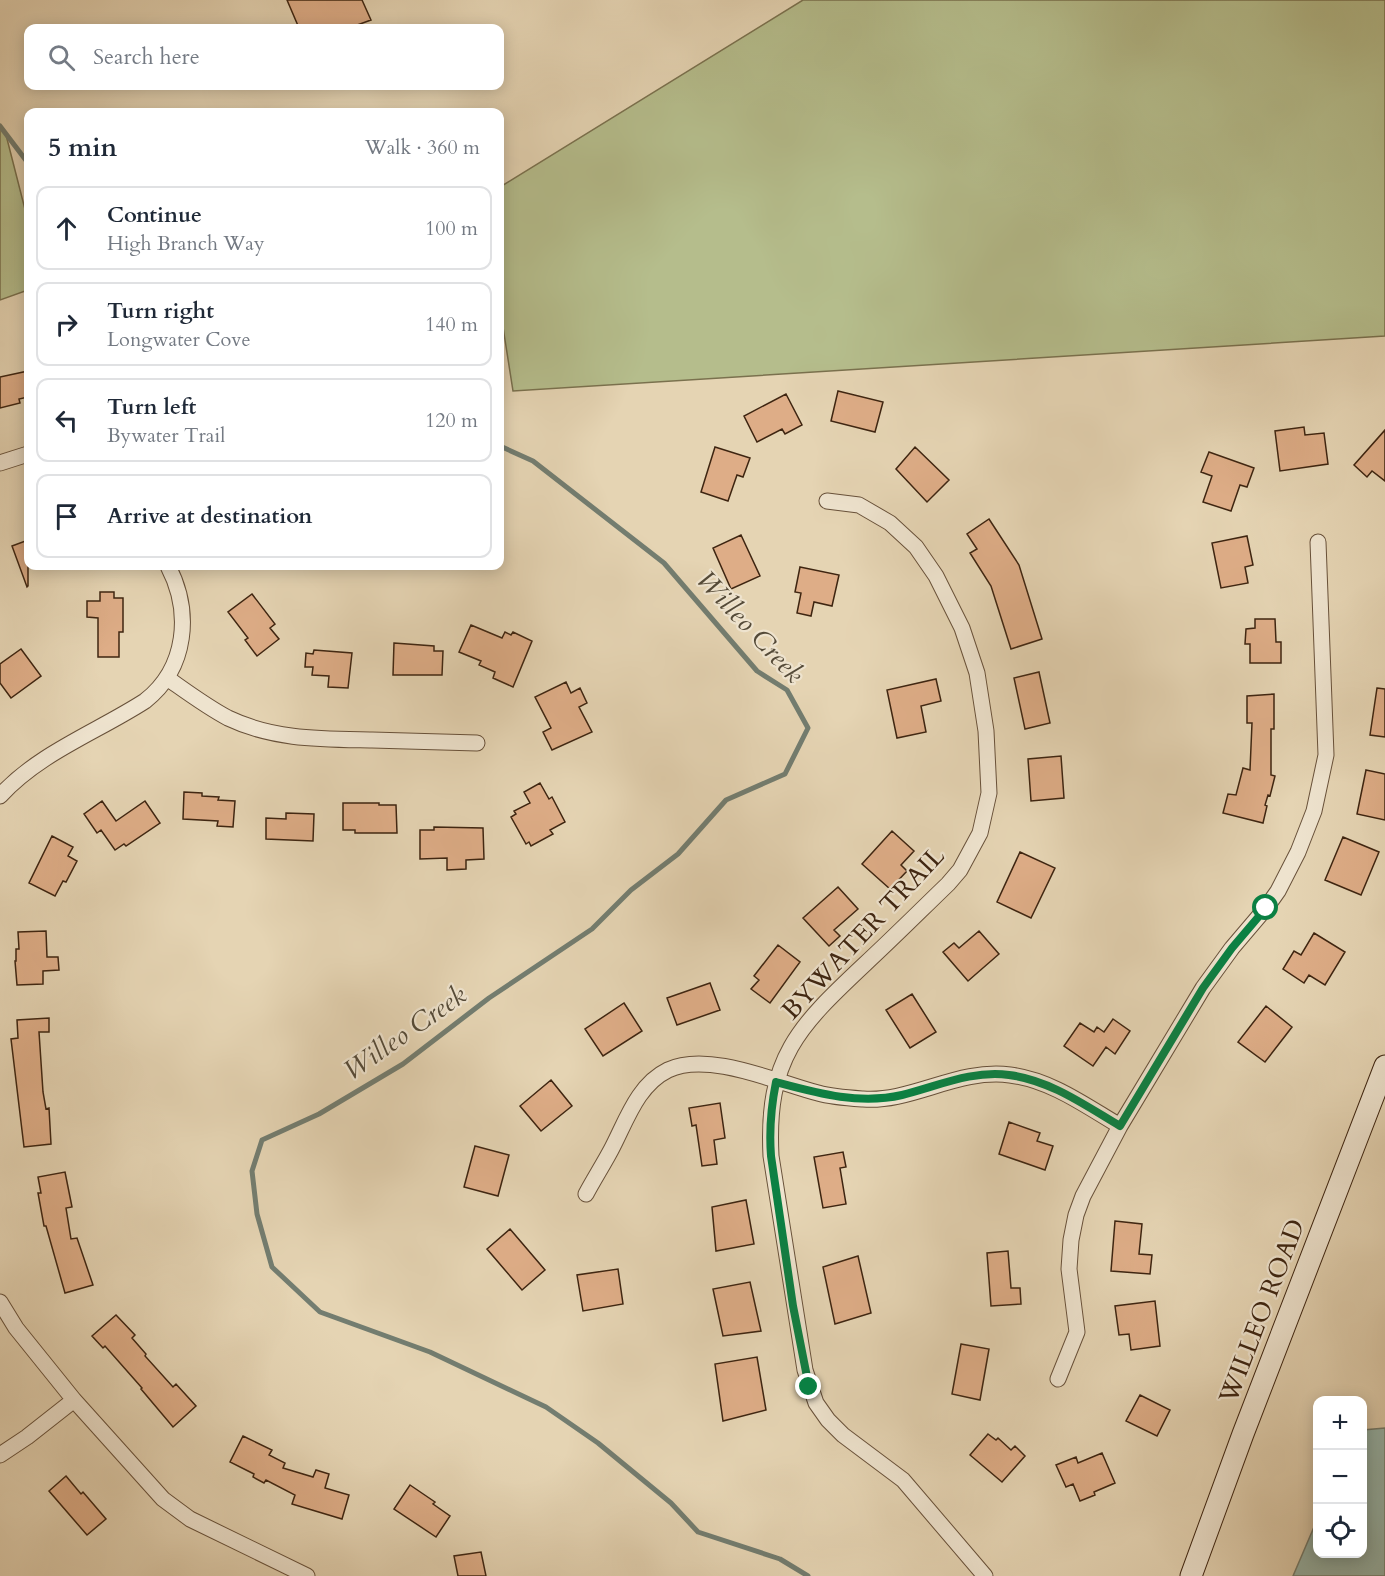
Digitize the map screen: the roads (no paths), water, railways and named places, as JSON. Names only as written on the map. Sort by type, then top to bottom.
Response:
[{"type":"street","points":[[0,463],[24,455]]},
{"type":"street","name":"BYWATER TRAIL","points":[[827,501],[859,505],[890,523],[916,547],[936,576],[962,628],[977,673],[986,731],[989,793],[980,833],[960,870],[810,1018],[785,1057],[776,1082],[771,1114],[771,1156],[793,1306],[809,1387],[816,1403],[828,1420],[843,1435],[903,1480],[985,1576]]},
{"type":"street","points":[[1058,1379],[1077,1332],[1069,1269],[1071,1240],[1083,1196],[1120,1126],[1203,988],[1278,891],[1298,852],[1314,811],[1326,755],[1318,542]]},
{"type":"street","points":[[0,796],[46,757],[145,701],[167,678],[178,655],[183,615],[179,592],[170,570]]},
{"type":"street","points":[[167,678],[229,718],[276,734],[316,739],[477,743]]},
{"type":"street","points":[[586,1194],[634,1104],[645,1088],[665,1071],[695,1063],[718,1065],[821,1094],[866,1099],[901,1095],[955,1079],[1008,1074],[1051,1087],[1120,1126]]},
{"type":"street","name":"WILLEO ROAD","points":[[1191,1576],[1243,1434],[1385,1066]]},
{"type":"street","points":[[0,1302],[16,1328],[74,1400],[150,1486],[175,1509],[207,1528],[307,1576]]},
{"type":"street","points":[[0,1455],[74,1400]]},
{"type":"water","points":[[1385,1428],[1385,1576],[1293,1576],[1313,1529],[1313,1558],[1367,1558],[1367,1430]]},
{"type":"waterway","name":"Willeo Creek","points":[[0,126],[24,158]]},
{"type":"waterway","name":"Willeo Creek","points":[[504,448],[533,461],[664,563],[757,671],[787,690],[808,728],[785,774],[726,800],[678,854],[631,890],[592,929],[489,998],[403,1064],[319,1114],[262,1140],[252,1171],[257,1214],[272,1267],[320,1312],[430,1352],[546,1407],[598,1443],[671,1503],[698,1532],[780,1559],[808,1576]]}]
